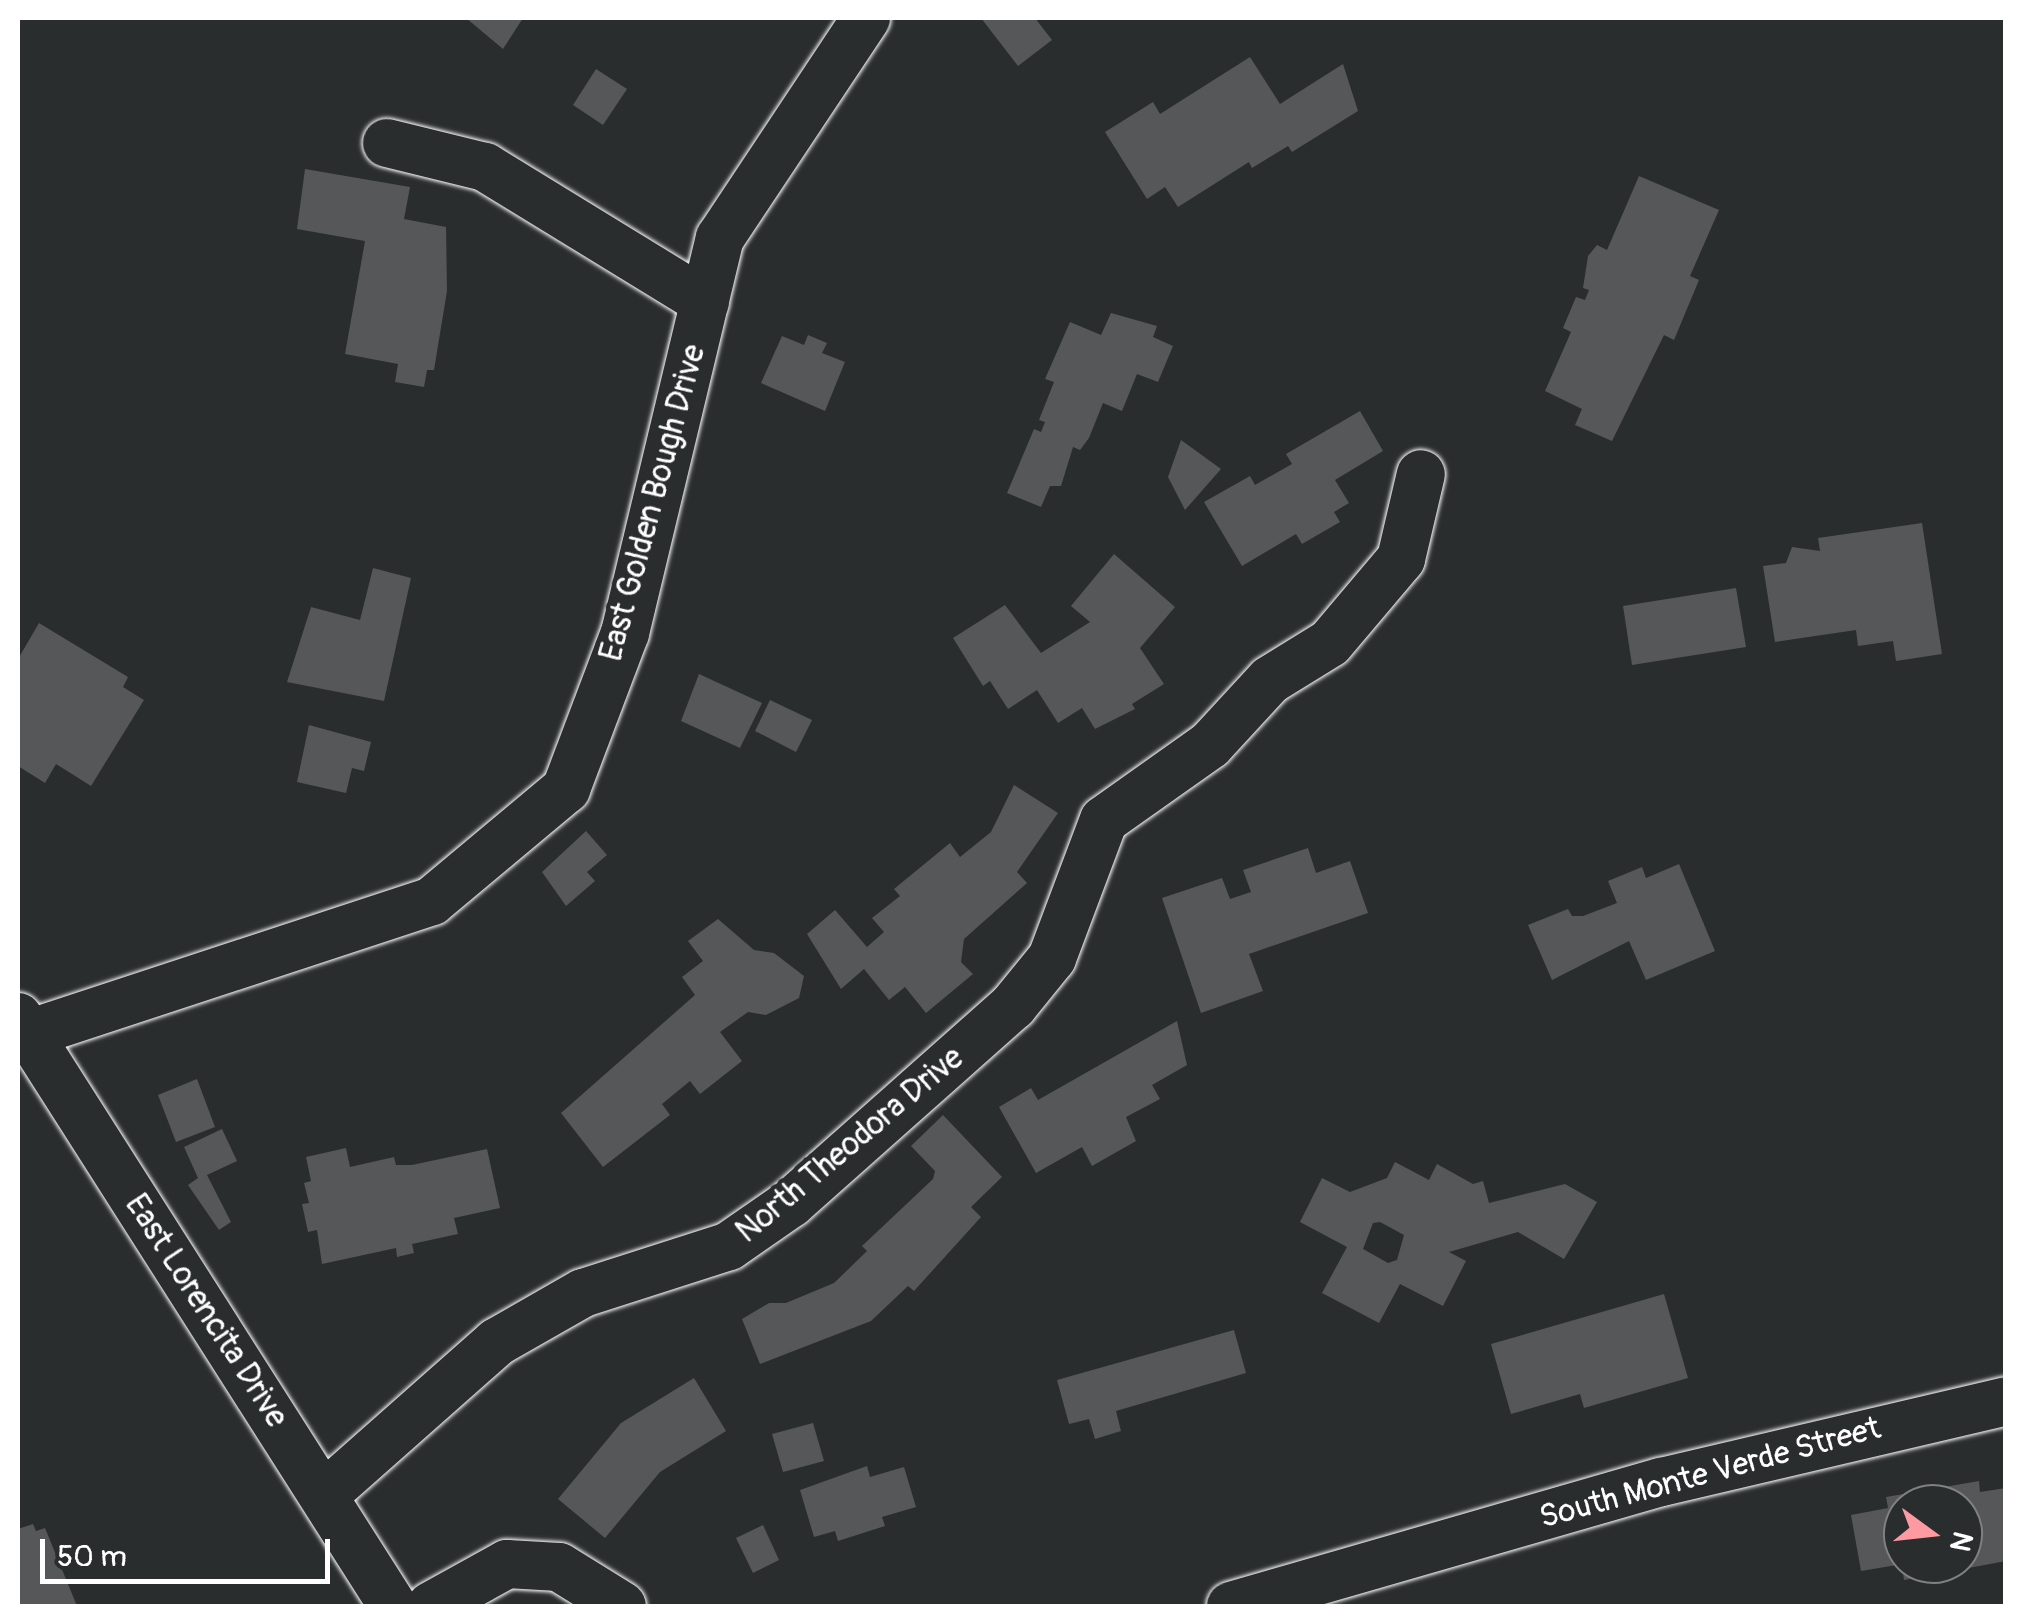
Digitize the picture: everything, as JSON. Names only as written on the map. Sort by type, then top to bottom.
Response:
[{"type":"street","name":"East Golden Bough Drive","points":[[23,1025],[432,901],[566,789],[624,633],[720,238],[849,23]]},
{"type":"street","points":[[386,144],[485,166],[705,302]]},
{"type":"street","name":"North Theodora Drive","points":[[324,1494],[497,1342],[583,1294],[729,1246],[792,1203],[1014,1006],[1052,958],[1104,820],[1210,745],[1270,680],[1330,644],[1390,573],[1416,511],[1422,474]]},
{"type":"street","name":"East Lorencita Drive","points":[[23,1025],[394,1606]]},
{"type":"street","name":"South Monte Verde Street","points":[[1231,1606],[1662,1482],[2006,1400]]},
{"type":"street","points":[[431,1606],[507,1564],[559,1567],[622,1606]]},
{"type":"building","points":[[466,18],[523,18],[503,49]]},
{"type":"building","points":[[981,18],[1035,18],[1052,40],[1018,66]]},
{"type":"building","points":[[1250,57],[1280,104],[1343,64],[1358,111],[1292,152],[1288,146],[1252,168],[1249,162],[1178,207],[1165,187],[1147,199],[1105,132],[1153,102],[1160,114]]},
{"type":"building","points":[[596,69],[627,89],[603,125],[573,105]]},
{"type":"building","points":[[305,169],[410,187],[404,219],[446,227],[447,291],[434,370],[427,370],[424,387],[395,382],[398,364],[345,354],[365,241],[297,229]]},
{"type":"building","points":[[1639,176],[1719,210],[1690,276],[1699,280],[1674,340],[1664,335],[1612,441],[1575,425],[1582,409],[1545,391],[1571,332],[1563,328],[1576,297],[1585,300],[1589,290],[1583,288],[1588,256],[1597,245],[1607,250]]},
{"type":"building","points":[[1111,313],[1157,326],[1153,337],[1173,346],[1158,382],[1137,374],[1122,411],[1103,403],[1089,438],[1080,450],[1073,447],[1061,486],[1050,486],[1041,507],[1007,493],[1034,429],[1041,432],[1045,422],[1039,420],[1054,382],[1045,379],[1070,322],[1101,335]]},
{"type":"building","points":[[808,335],[827,343],[822,353],[845,362],[825,411],[761,383],[782,336],[804,345]]},
{"type":"building","points":[[1360,411],[1383,451],[1335,480],[1349,503],[1334,512],[1340,522],[1302,544],[1296,534],[1242,566],[1204,502],[1250,476],[1255,485],[1292,464],[1286,454]]},
{"type":"building","points":[[1181,440],[1221,469],[1185,510],[1168,477]]},
{"type":"building","points":[[1922,523],[1942,654],[1896,661],[1893,641],[1858,646],[1856,630],[1775,642],[1763,566],[1786,563],[1792,547],[1820,551],[1818,538]]},
{"type":"building","points":[[1114,554],[1175,607],[1140,648],[1164,684],[1132,704],[1135,709],[1095,729],[1082,708],[1058,723],[1037,690],[1008,709],[990,681],[983,686],[953,638],[1005,605],[1041,653],[1090,622],[1071,606]]},
{"type":"building","points":[[373,568],[411,578],[384,701],[287,682],[311,607],[360,620]]},
{"type":"building","points":[[1736,588],[1746,647],[1632,665],[1623,606]]},
{"type":"building","points":[[39,623],[128,677],[123,687],[144,700],[91,786],[56,764],[45,783],[18,766],[18,659]]},
{"type":"building","points":[[699,674],[762,703],[740,748],[681,721]]},
{"type":"building","points":[[770,700],[812,720],[796,752],[755,731]]},
{"type":"building","points":[[309,725],[371,742],[364,771],[352,768],[346,793],[297,782]]},
{"type":"building","points":[[1014,785],[1058,813],[1017,872],[1027,883],[964,939],[961,962],[973,974],[926,1013],[905,987],[889,1000],[864,969],[841,989],[807,934],[835,910],[867,947],[884,932],[872,918],[900,896],[894,889],[950,843],[960,857],[991,832]]},
{"type":"building","points":[[586,831],[607,855],[587,872],[595,881],[566,906],[542,872]]},
{"type":"building","points":[[1308,848],[1316,873],[1350,861],[1368,913],[1249,954],[1263,991],[1201,1013],[1162,898],[1222,878],[1230,899],[1251,892],[1243,870]]},
{"type":"building","points":[[1679,864],[1715,951],[1646,980],[1629,941],[1552,980],[1528,925],[1568,909],[1572,916],[1583,916],[1617,903],[1608,881],[1642,867],[1646,878]]},
{"type":"building","points":[[718,919],[754,950],[774,953],[804,976],[799,998],[766,1015],[748,1012],[720,1032],[742,1061],[700,1094],[690,1081],[662,1104],[670,1115],[603,1167],[561,1113],[695,995],[682,977],[703,961],[688,941]]},
{"type":"building","points":[[1177,1021],[1187,1065],[1152,1085],[1160,1099],[1126,1117],[1136,1141],[1092,1166],[1082,1147],[1036,1173],[999,1107],[1031,1088],[1038,1100]]},
{"type":"building","points":[[197,1079],[215,1127],[176,1142],[158,1095]]},
{"type":"building","points":[[943,1115],[1002,1177],[971,1207],[981,1217],[914,1291],[908,1286],[871,1321],[760,1364],[742,1319],[769,1303],[786,1303],[834,1283],[867,1251],[862,1246],[933,1179],[935,1171],[911,1146]]},
{"type":"building","points":[[222,1129],[237,1161],[207,1175],[231,1222],[219,1230],[188,1185],[198,1178],[184,1147]]},
{"type":"building","points":[[346,1148],[350,1167],[394,1157],[396,1165],[412,1165],[487,1149],[500,1208],[454,1218],[458,1234],[412,1244],[414,1253],[397,1257],[396,1248],[322,1264],[317,1230],[308,1232],[302,1204],[309,1203],[304,1183],[311,1181],[306,1157]]},
{"type":"building","points":[[1395,1162],[1429,1180],[1437,1164],[1473,1184],[1483,1181],[1489,1203],[1565,1184],[1597,1202],[1564,1259],[1518,1232],[1449,1252],[1466,1261],[1443,1306],[1400,1284],[1379,1323],[1322,1293],[1347,1247],[1300,1222],[1322,1178],[1350,1192],[1387,1178]],"holes":[[[1380,1222],[1404,1235],[1397,1260],[1388,1263],[1363,1249],[1373,1223]]]},
{"type":"building","points":[[1664,1294],[1688,1378],[1584,1408],[1580,1394],[1511,1414],[1491,1344]]},
{"type":"building","points":[[1234,1330],[1246,1373],[1116,1411],[1121,1431],[1095,1439],[1089,1419],[1069,1424],[1057,1380]]},
{"type":"building","points":[[694,1378],[726,1431],[660,1472],[605,1538],[558,1499],[621,1423]]},
{"type":"building","points":[[813,1423],[824,1461],[783,1472],[772,1434]]},
{"type":"building","points":[[867,1466],[870,1477],[904,1467],[916,1507],[882,1517],[885,1526],[838,1541],[835,1531],[814,1537],[800,1490]]},
{"type":"building","points":[[2006,1488],[2006,1561],[1983,1565],[1983,1492]]},
{"type":"building","points":[[1883,1509],[1883,1567],[1861,1571],[1851,1515]]},
{"type":"building","points":[[33,1524],[36,1531],[45,1528],[77,1606],[18,1606],[18,1529]]},
{"type":"building","points":[[763,1525],[779,1560],[753,1573],[736,1538]]}]
